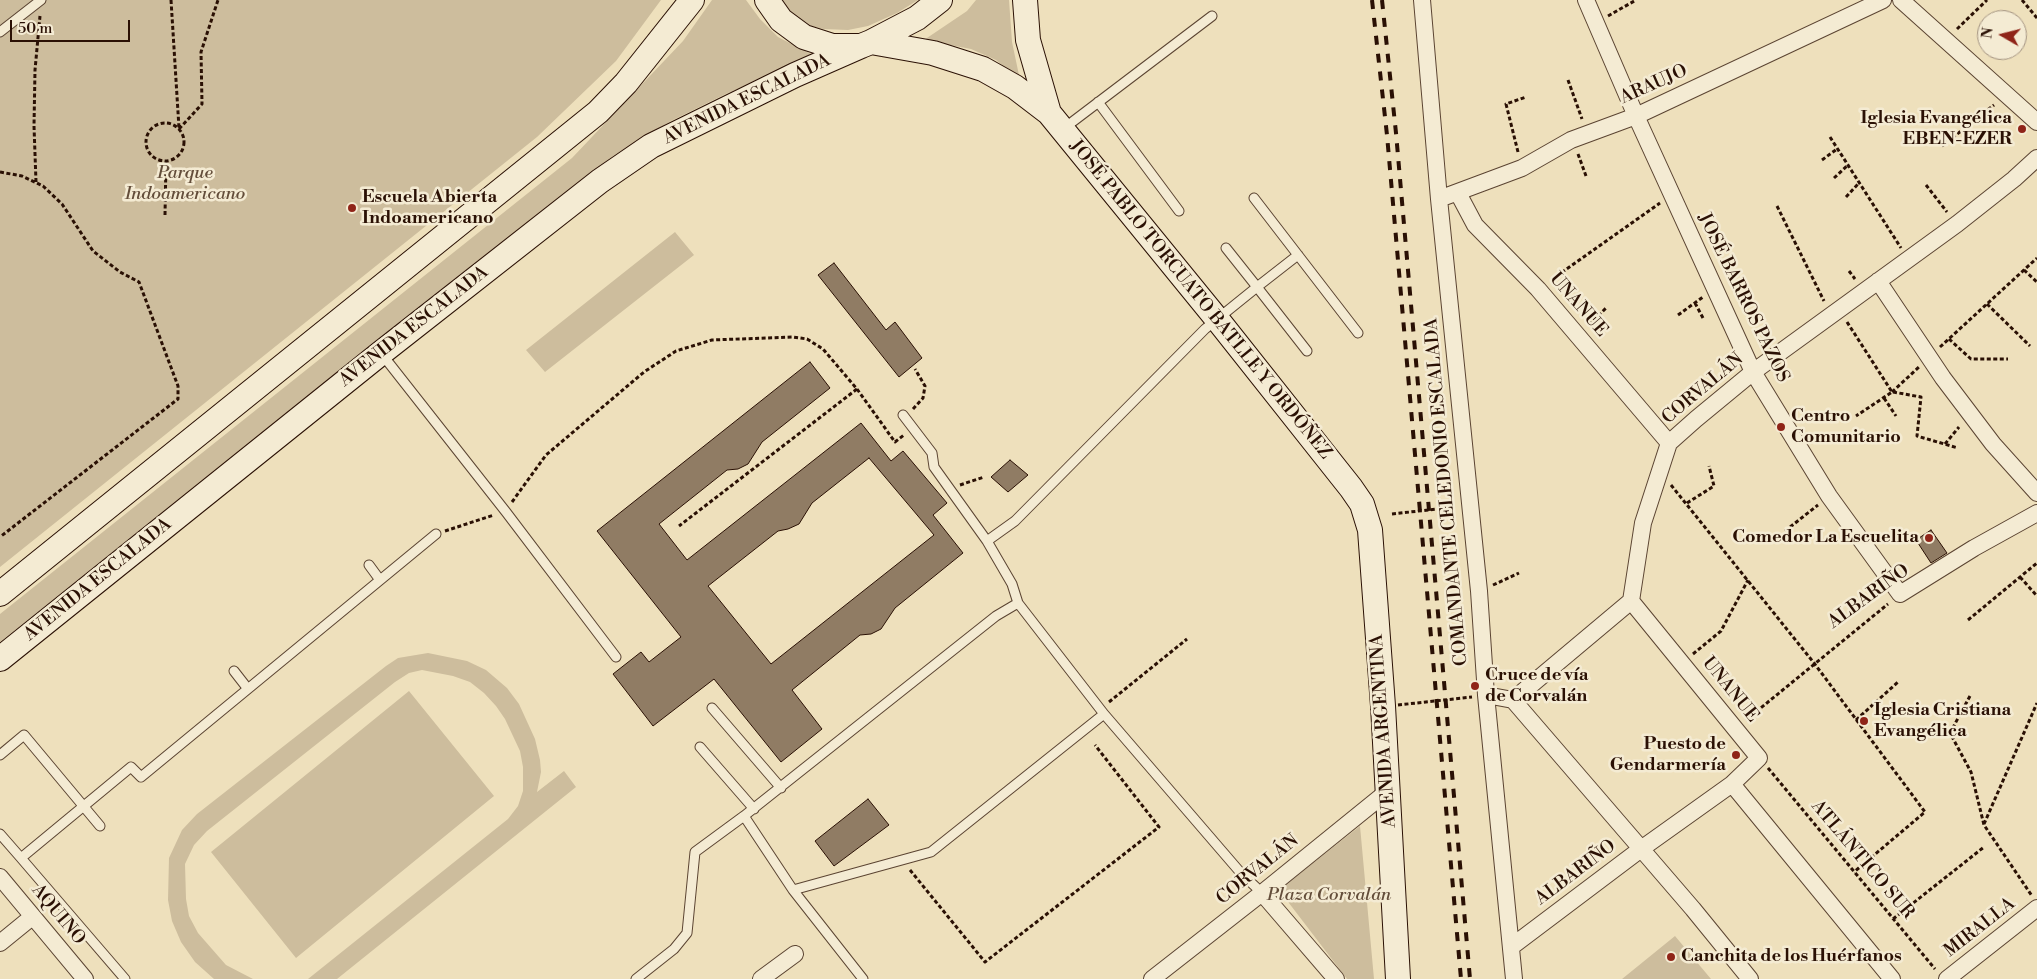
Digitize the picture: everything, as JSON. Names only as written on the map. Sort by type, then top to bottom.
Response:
[{"type":"main road","points":[[0,594],[598,112],[626,83],[692,0]]},
{"type":"main road","name":"JOSÉ PABLO TORCUATO BATLLE Y ORDÓÑEZ","points":[[767,0],[781,20],[804,36],[832,46],[866,44],[933,53],[983,68],[1015,87],[1056,121],[1221,315],[1256,368],[1351,488]]},
{"type":"main road","name":"AVENIDA ESCALADA","points":[[0,659],[381,353],[624,164],[651,146],[786,79],[866,44],[917,18],[940,0]]},
{"type":"main road","name":"JOSÉ PABLO TORCUATO BATLLE Y ORDÓÑEZ","points":[[1025,0],[1028,40],[1056,121]]},
{"type":"main road","name":"AVENIDA ARGENTINA","points":[[1351,488],[1362,504],[1370,530],[1388,790],[1398,979]]},
{"type":"street","name":"COMANDANTE CELEDONIO ESCALADA","points":[[1422,0],[1439,199],[1479,591],[1479,696],[1514,979]]},
{"type":"street","name":"JOSÉ BARROS PAZOS","points":[[1586,0],[1671,195],[1753,372],[1829,496],[1900,594]]},
{"type":"street","name":"ARAUJO","points":[[1439,199],[1522,168],[1580,137],[1636,116],[1883,0]]},
{"type":"street","points":[[1901,0],[2037,122]]},
{"type":"street","name":"CORVALÁN","points":[[1632,601],[1643,523],[1658,471],[1669,443],[1753,372],[1957,224],[2014,179],[2037,158]]},
{"type":"street","name":"UNANUE","points":[[1458,193],[1475,225],[1538,289],[1669,443]]},
{"type":"street","points":[[1878,281],[1929,358],[1993,444],[2037,494]]},
{"type":"street","name":"ALBARIÑO","points":[[1900,594],[1974,548],[2037,513]]},
{"type":"street","points":[[1512,700],[1632,601]]},
{"type":"street","name":"UNANUE","points":[[1632,601],[1759,758]]},
{"type":"street","points":[[1479,696],[1512,700],[1750,979]]},
{"type":"street","name":"ALBARIÑO","points":[[1511,947],[1641,849],[1732,784],[1759,758]]},
{"type":"street","points":[[1732,784],[1892,979]]},
{"type":"street","name":"CORVALÁN","points":[[1152,979],[1262,893],[1388,790]]},
{"type":"street","name":"AQUINO","points":[[0,877],[85,979]]},
{"type":"street","points":[[1262,893],[1336,979]]},
{"type":"street","name":"MIRALLA","points":[[1942,975],[2037,908]]},
{"type":"street","points":[[0,944],[32,917]]},
{"type":"street","points":[[761,979],[795,954]]},
{"type":"lane","points":[[0,32],[41,4]]},
{"type":"lane","points":[[1056,121],[1098,102],[1212,16]]},
{"type":"lane","points":[[1098,102],[1179,211]]},
{"type":"lane","points":[[1254,198],[1358,333]]},
{"type":"lane","points":[[1226,248],[1306,351]]},
{"type":"lane","points":[[987,541],[1015,521],[1221,315],[1298,255]]},
{"type":"lane","points":[[381,353],[506,512],[616,657]]},
{"type":"lane","points":[[903,416],[932,453],[934,467],[987,541],[1012,584],[1018,603],[1104,714],[1240,872],[1262,893]]},
{"type":"lane","points":[[21,858],[132,768],[141,777],[436,534]]},
{"type":"lane","points":[[369,565],[380,580]]},
{"type":"lane","points":[[636,979],[674,949],[687,933],[695,852],[754,809],[996,616],[1018,603]]},
{"type":"lane","points":[[234,672],[248,689]]},
{"type":"lane","points":[[712,708],[780,788]]},
{"type":"lane","points":[[793,890],[931,852],[1104,714]]},
{"type":"lane","points":[[0,755],[24,735],[100,826]]},
{"type":"lane","points":[[700,747],[754,809]]},
{"type":"lane","points":[[744,816],[793,890],[863,979]]},
{"type":"lane","points":[[0,834],[125,979]]},
{"type":"path","points":[[171,0],[179,129]]},
{"type":"path","points":[[179,129],[202,104],[201,52],[218,0]]},
{"type":"path","points":[[1596,23],[1636,0]]},
{"type":"path","points":[[1945,40],[1987,0]]},
{"type":"path","points":[[2022,0],[2037,18]]},
{"type":"path","points":[[36,182],[34,117],[37,33],[41,4]]},
{"type":"path","points":[[1568,80],[1586,176]]},
{"type":"path","points":[[1942,146],[2006,95]]},
{"type":"path","points":[[1522,168],[1506,104],[1526,96]]},
{"type":"path","points":[[162,123],[174,125],[183,134],[184,146],[178,156],[166,161],[150,153],[147,141],[151,129],[162,123]]},
{"type":"path","points":[[1830,137],[1858,184],[1908,259]]},
{"type":"path","points":[[1822,160],[1837,149]]},
{"type":"path","points":[[165,215],[166,161]]},
{"type":"path","points":[[1834,178],[1848,166]]},
{"type":"path","points":[[0,172],[22,176],[36,182],[62,204],[93,251],[120,272],[139,282],[178,386],[178,399],[0,537]]},
{"type":"path","points":[[1846,197],[1858,184]]},
{"type":"path","points":[[1926,185],[1957,224]]},
{"type":"path","points":[[1538,289],[1671,195]]},
{"type":"path","points":[[1777,206],[1835,312],[1892,392],[1921,397],[1917,436],[1958,448]]},
{"type":"path","points":[[1856,416],[1892,392],[2037,258]]},
{"type":"path","points":[[2024,270],[2037,282]]},
{"type":"path","points":[[1678,315],[1714,289]]},
{"type":"path","points":[[1695,303],[1703,318]]},
{"type":"path","points":[[1988,304],[2030,346]]},
{"type":"path","points":[[1577,335],[1606,308]]},
{"type":"path","points":[[436,534],[506,512],[546,455],[644,372],[676,351],[712,340],[793,337],[807,339],[823,348],[857,388],[895,442],[914,428]]},
{"type":"path","points":[[1949,339],[1971,359],[2008,359]]},
{"type":"path","points":[[903,416],[915,408],[923,398],[925,386],[915,369]]},
{"type":"path","points":[[678,526],[857,388]]},
{"type":"path","points":[[1884,398],[1896,416]]},
{"type":"path","points":[[1945,444],[1959,427]]},
{"type":"path","points":[[1687,503],[1714,486],[1709,466]]},
{"type":"path","points":[[1658,471],[1687,503],[1814,663],[1925,812],[1854,872]]},
{"type":"path","points":[[951,490],[962,484],[984,477]]},
{"type":"path","points":[[1785,531],[1829,496]]},
{"type":"path","points":[[1392,514],[1455,506]]},
{"type":"path","points":[[1968,620],[2037,563]]},
{"type":"path","points":[[1479,591],[1519,573]]},
{"type":"path","points":[[2020,577],[2037,596]]},
{"type":"path","points":[[1682,663],[1721,631],[1748,580]]},
{"type":"path","name":"ALBARIÑO","points":[[1736,729],[1900,594]]},
{"type":"path","points":[[1104,714],[1110,700],[1187,639]]},
{"type":"path","points":[[1856,720],[1898,682]]},
{"type":"path","points":[[1398,705],[1479,696]]},
{"type":"path","points":[[1970,696],[1950,733],[1971,772],[1984,825],[2037,902]]},
{"type":"path","points":[[1984,825],[2037,702]]},
{"type":"path","points":[[902,860],[986,962],[1159,827],[1095,745]]},
{"type":"path","name":"ATLÁNTICO SUR","points":[[1759,758],[1942,975]]},
{"type":"path","points":[[1893,919],[1984,847]]},
{"type":"green space","name":"Parque Indoamericano","points":[[0,0],[661,0],[616,61],[537,137],[0,567]]},
{"type":"green space","points":[[712,0],[746,0],[760,19],[778,37],[815,56],[728,93],[671,121],[613,156],[0,642],[0,614],[572,158],[683,41]]},
{"type":"green space","points":[[776,0],[918,0],[897,13],[868,26],[848,30],[823,29],[804,24],[795,19]]},
{"type":"green space","points":[[976,0],[1009,0],[1012,42],[1020,80],[996,60],[971,49],[924,40],[967,11]]},
{"type":"green space","points":[[675,232],[694,255],[545,372],[526,350]]},
{"type":"green space","points":[[428,653],[467,661],[486,670],[507,688],[519,704],[535,739],[541,772],[537,792],[564,771],[576,787],[337,979],[308,979],[508,819],[518,806],[523,791],[523,767],[520,751],[505,719],[484,693],[470,682],[453,676],[422,670],[409,673],[395,682],[207,831],[194,845],[185,864],[186,899],[189,916],[198,933],[226,965],[253,979],[214,979],[195,962],[181,942],[172,921],[168,900],[169,858],[182,830],[197,814],[386,666],[398,658]]},
{"type":"green space","points":[[409,691],[494,796],[296,958],[211,852]]},
{"type":"green space","name":"Plaza Corvalán","points":[[1360,826],[1374,979],[1347,979],[1279,890]]},
{"type":"green space","name":"Canchita de los Huérfanos","points":[[1675,936],[1711,979],[1622,979]]},
{"type":"building","points":[[834,263],[886,330],[895,322],[922,358],[899,377],[818,275]]},
{"type":"building","points":[[810,362],[830,388],[762,442],[748,464],[738,469],[727,470],[659,524],[687,560],[861,423],[891,461],[903,451],[947,503],[933,515],[963,553],[895,608],[881,629],[871,634],[860,635],[792,690],[822,729],[781,762],[714,679],[653,726],[613,674],[641,652],[649,662],[681,637],[597,531]],"holes":[[[869,458],[934,535],[771,664],[708,586],[778,531],[799,524],[812,503]]]},
{"type":"building","points":[[1010,460],[1028,475],[1008,492],[991,477]]},
{"type":"building","name":"Comedor La Escuelita","points":[[1931,530],[1947,553],[1931,563],[1916,540]]},
{"type":"building","points":[[868,799],[889,825],[834,866],[815,841]]},
{"type":"railway","points":[[1372,0],[1387,135],[1461,979]]},
{"type":"railway","points":[[1382,0],[1396,133],[1470,979]]},
{"type":"place","name":"Iglesia Evangélica EBEN-EZER","points":[[2022,129]]},
{"type":"place","name":"Escuela Abierta Indoamericano","points":[[352,208]]},
{"type":"place","name":"Centro Comunitario","points":[[1781,427]]},
{"type":"place","name":"Comedor La Escuelita","points":[[1929,538]]},
{"type":"place","name":"Cruce de vía de Corvalán","points":[[1475,686]]},
{"type":"place","name":"Iglesia Cristiana Evangélica","points":[[1864,721]]},
{"type":"place","name":"Puesto de Gendarmería","points":[[1736,755]]},
{"type":"place","name":"Canchita de los Huérfanos","points":[[1671,957]]}]
